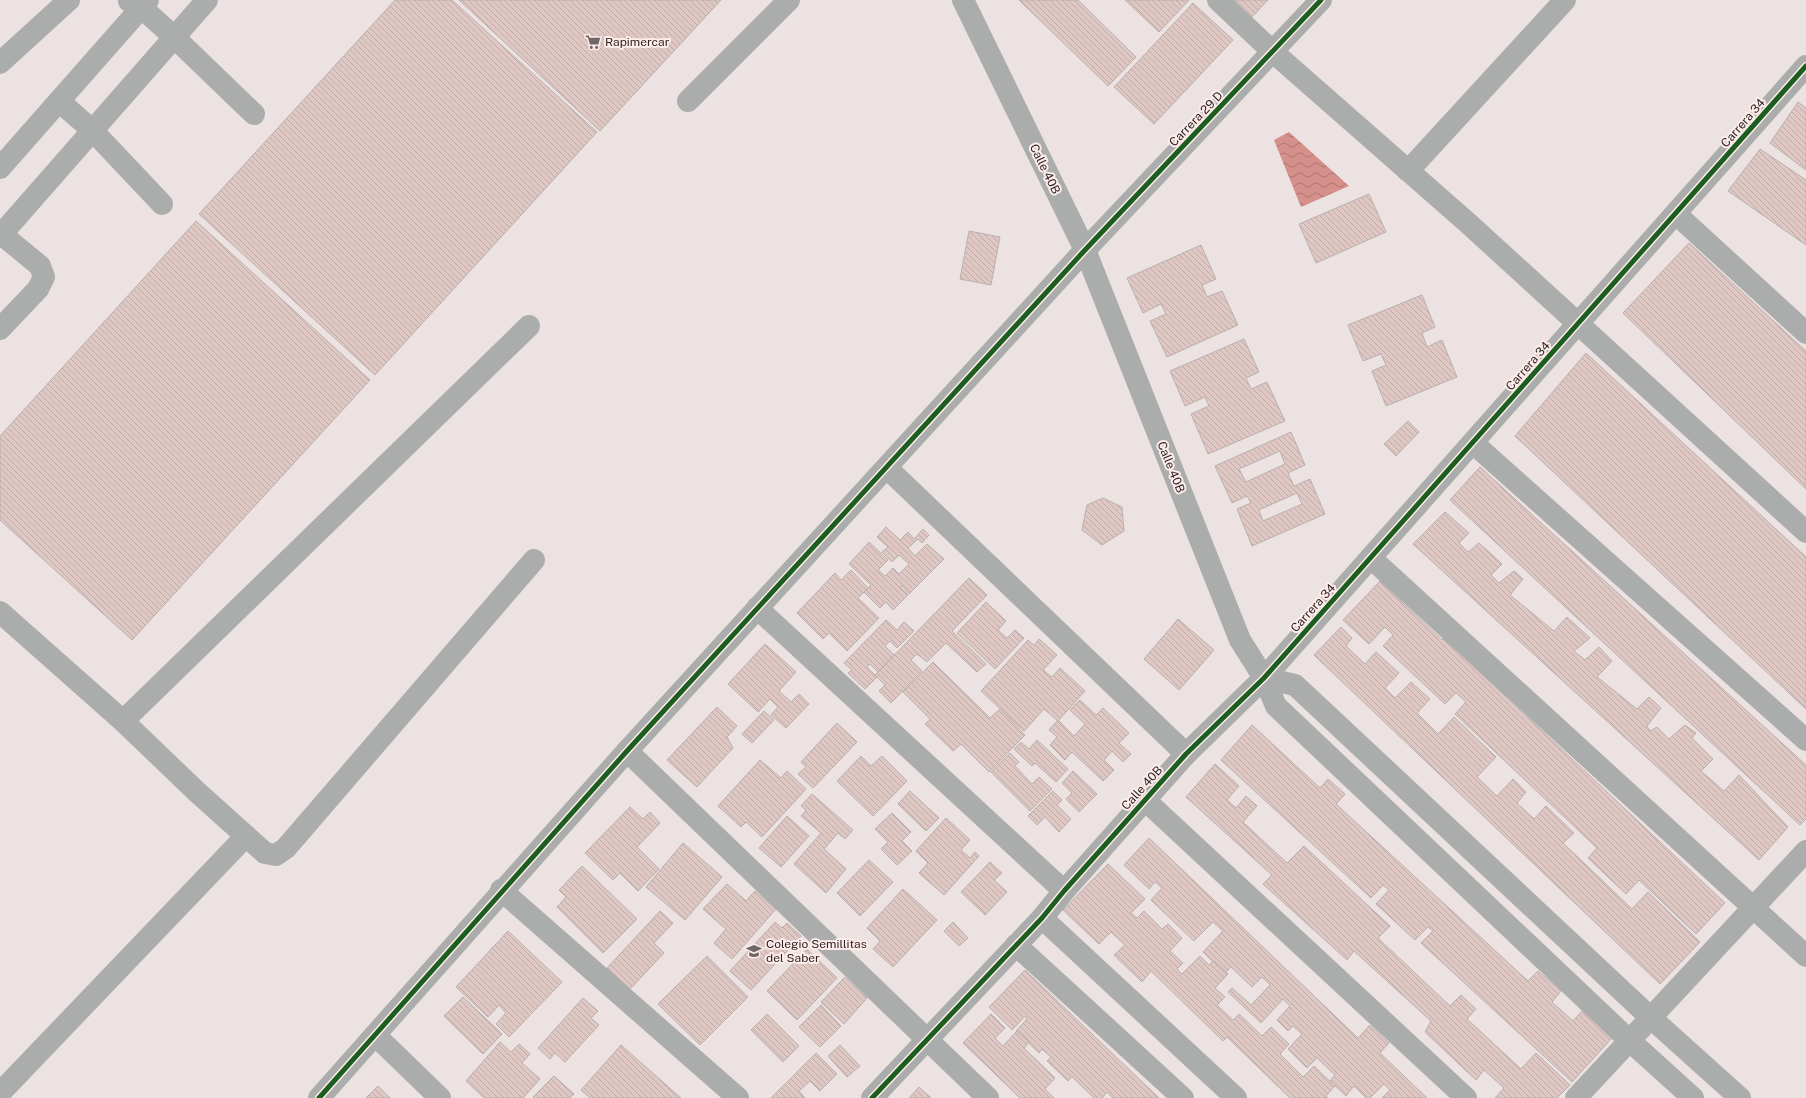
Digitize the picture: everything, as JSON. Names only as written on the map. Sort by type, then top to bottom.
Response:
[{"type":"street","points":[[0,63],[69,0]]},
{"type":"street","points":[[0,329],[38,289],[44,277],[40,266],[0,234],[207,0]]},
{"type":"street","points":[[688,101],[789,0]]},
{"type":"street","name":"Calle 40B","points":[[872,1098],[1042,918],[1064,891],[1186,754],[1264,678],[1240,640],[1085,250],[963,0]]},
{"type":"street","points":[[1218,0],[1273,52],[1578,323],[1806,532]]},
{"type":"street","name":"Carrera 29 D","points":[[319,1098],[502,890],[757,608],[887,468],[1085,250],[1321,0]]},
{"type":"street","points":[[1408,171],[1565,0]]},
{"type":"street","points":[[0,168],[59,101],[139,2],[254,114]]},
{"type":"street","name":"Carrera 34","points":[[1264,678],[1578,323],[1804,72]]},
{"type":"street","points":[[59,101],[92,130],[162,204]]},
{"type":"street","points":[[1676,214],[1806,333]]},
{"type":"street","points":[[123,721],[529,326]]},
{"type":"street","points":[[1473,443],[1806,740]]},
{"type":"street","points":[[887,468],[1186,754]]},
{"type":"street","points":[[1371,558],[1806,956]]},
{"type":"street","points":[[0,612],[123,721],[196,792],[265,853],[276,855],[286,848],[534,560]]},
{"type":"street","points":[[757,608],[1064,891]]},
{"type":"street","points":[[1264,678],[1295,685],[1652,1018],[1740,1098]]},
{"type":"street","points":[[1264,678],[1276,706],[1630,1041],[1693,1098]]},
{"type":"street","points":[[627,751],[988,1098]]},
{"type":"street","points":[[1145,800],[1466,1098]]},
{"type":"street","points":[[0,1093],[246,836]]},
{"type":"street","points":[[1576,1098],[1806,851]]},
{"type":"street","points":[[502,890],[738,1098]]},
{"type":"street","points":[[1042,918],[1236,1098]]},
{"type":"street","points":[[1016,945],[1183,1098]]},
{"type":"street","points":[[375,1035],[440,1098]]},
{"type":"water","points":[[1289,132],[1349,186],[1301,207],[1274,140]]},
{"type":"building","points":[[395,0],[452,0],[597,132],[375,375],[199,214]]},
{"type":"building","name":"Rapimercar","points":[[459,0],[721,0],[600,131]]},
{"type":"building","points":[[1019,0],[1078,0],[1136,57],[1108,86]]},
{"type":"building","points":[[1125,0],[1189,0],[1159,32]]},
{"type":"building","points":[[1232,0],[1268,0],[1251,18]]},
{"type":"building","points":[[1193,3],[1233,40],[1154,124],[1114,87]]},
{"type":"building","points":[[1798,102],[1806,108],[1806,170],[1770,143]]},
{"type":"building","points":[[1760,149],[1806,180],[1806,245],[1728,191]]},
{"type":"building","points":[[1369,194],[1386,232],[1316,263],[1299,224]]},
{"type":"building","points":[[196,221],[370,380],[132,640],[0,520],[0,436]]},
{"type":"building","points":[[969,231],[1000,237],[991,285],[960,279]]},
{"type":"building","points":[[1689,243],[1806,351],[1806,489],[1623,313]]},
{"type":"building","points":[[1201,245],[1216,279],[1202,285],[1207,297],[1222,291],[1238,325],[1167,357],[1150,321],[1166,314],[1161,304],[1143,313],[1127,278]]},
{"type":"building","points":[[1422,295],[1435,327],[1422,333],[1427,347],[1442,340],[1457,377],[1386,406],[1372,371],[1386,365],[1381,354],[1363,361],[1348,325]]},
{"type":"building","points":[[1244,339],[1259,372],[1246,378],[1251,389],[1267,382],[1285,421],[1208,454],[1191,414],[1209,406],[1205,397],[1185,406],[1170,371]]},
{"type":"building","points":[[1586,353],[1806,557],[1806,709],[1515,436]]},
{"type":"building","points":[[1408,421],[1419,432],[1396,456],[1384,444]]},
{"type":"building","points":[[1291,432],[1305,465],[1288,473],[1294,486],[1310,479],[1325,514],[1252,546],[1237,509],[1251,503],[1247,496],[1232,503],[1215,466]],"holes":[[[1280,451],[1285,464],[1246,482],[1239,469]],[[1297,493],[1302,504],[1263,521],[1259,510]]]},
{"type":"building","points":[[1480,467],[1806,765],[1806,819],[1800,825],[1450,500]]},
{"type":"building","points":[[1103,498],[1122,507],[1124,531],[1102,545],[1082,530],[1087,505]]},
{"type":"building","points":[[1445,512],[1469,533],[1459,543],[1468,552],[1479,543],[1502,564],[1491,575],[1499,583],[1514,571],[1523,579],[1510,595],[1554,631],[1567,617],[1590,638],[1574,651],[1585,660],[1599,647],[1612,661],[1597,677],[1637,709],[1649,697],[1661,708],[1647,726],[1650,731],[1657,727],[1669,739],[1685,725],[1696,733],[1692,738],[1713,759],[1701,771],[1724,791],[1739,775],[1788,827],[1759,860],[1413,544]]},
{"type":"building","points":[[886,527],[900,540],[908,532],[914,539],[923,529],[929,535],[922,543],[918,539],[908,548],[915,556],[927,544],[944,559],[909,594],[902,586],[900,587],[908,595],[893,610],[886,602],[880,608],[864,592],[871,585],[849,564],[869,542],[888,560],[878,570],[885,576],[893,568],[899,574],[909,564],[899,555],[892,562],[882,552],[888,547],[877,537]]},
{"type":"building","points":[[851,570],[868,588],[858,598],[879,618],[847,651],[829,633],[823,639],[797,613],[835,573],[841,580]]},
{"type":"building","points":[[969,578],[987,595],[952,631],[986,664],[977,672],[946,643],[927,662],[917,654],[911,660],[922,671],[891,703],[879,691],[885,685],[875,675]]},
{"type":"building","points":[[1380,581],[1442,640],[1450,632],[1470,663],[1725,903],[1696,934],[1639,880],[1626,894],[1588,858],[1597,848],[1455,714],[1466,702],[1456,693],[1445,704],[1383,646],[1393,635],[1385,627],[1369,644],[1343,620]]},
{"type":"building","points":[[986,602],[1006,621],[998,630],[1007,638],[1015,630],[1024,638],[995,669],[957,633]]},
{"type":"building","points":[[1178,619],[1214,650],[1179,690],[1144,659]]},
{"type":"building","points":[[886,620],[897,630],[904,622],[914,631],[897,648],[890,641],[885,646],[894,655],[878,672],[870,664],[867,667],[877,677],[865,689],[848,673],[852,670],[844,663]]},
{"type":"building","points":[[1341,627],[1352,638],[1346,646],[1365,664],[1376,652],[1399,673],[1385,688],[1395,698],[1411,682],[1430,699],[1417,713],[1438,734],[1454,717],[1496,757],[1477,777],[1497,796],[1513,779],[1526,792],[1517,803],[1534,819],[1546,806],[1574,833],[1563,843],[1632,909],[1648,892],[1700,942],[1660,984],[1314,655]]},
{"type":"building","points":[[1039,639],[1057,655],[1043,670],[1052,677],[1060,668],[1085,691],[1058,721],[1044,709],[1024,731],[981,691],[1028,640],[1034,645]]},
{"type":"building","points":[[765,644],[796,672],[779,691],[791,702],[799,694],[809,704],[786,728],[771,715],[778,707],[770,699],[758,712],[728,684]]},
{"type":"building","points":[[933,662],[990,718],[1000,709],[1025,735],[989,772],[961,744],[953,751],[925,724],[930,719],[903,692]]},
{"type":"building","points":[[1080,700],[1096,715],[1103,708],[1129,733],[1119,743],[1131,754],[1123,762],[1112,751],[1104,760],[1114,770],[1103,781],[1072,752],[1065,760],[1050,745],[1057,737],[1049,730],[1058,720],[1074,736],[1085,724],[1070,710]]},
{"type":"building","points":[[717,707],[737,726],[727,737],[733,748],[697,787],[667,760]]},
{"type":"building","points":[[764,711],[774,720],[752,743],[742,734]]},
{"type":"building","points":[[837,723],[857,742],[813,788],[798,774],[806,767],[801,762]]},
{"type":"building","points":[[1252,725],[1320,788],[1328,779],[1345,794],[1336,804],[1528,981],[1538,971],[1561,991],[1552,1002],[1573,1021],[1583,1010],[1612,1038],[1572,1082],[1421,943],[1433,931],[1428,927],[1415,940],[1376,904],[1389,890],[1383,885],[1371,898],[1221,760]]},
{"type":"building","points":[[1037,740],[1068,769],[1056,782],[1035,763],[1032,766],[1014,749],[1021,742],[1029,749]]},
{"type":"building","points":[[1010,753],[1019,762],[1015,766],[1032,784],[1039,777],[1052,789],[1030,811],[991,772]]},
{"type":"building","points":[[861,756],[871,766],[882,756],[907,781],[873,816],[837,781]]},
{"type":"building","points":[[760,760],[781,778],[787,771],[806,789],[762,837],[746,822],[741,827],[718,806]]},
{"type":"building","points":[[1215,764],[1239,786],[1227,800],[1236,808],[1246,796],[1257,806],[1243,822],[1287,863],[1304,846],[1390,926],[1378,938],[1450,1006],[1461,995],[1476,1009],[1467,1019],[1521,1069],[1536,1053],[1570,1085],[1557,1098],[1495,1098],[1504,1088],[1484,1070],[1476,1080],[1425,1032],[1431,1021],[1354,951],[1347,960],[1263,884],[1272,875],[1186,797]]},
{"type":"building","points":[[1073,771],[1097,794],[1079,812],[1066,799],[1072,793],[1062,783]]},
{"type":"building","points":[[910,791],[939,818],[926,831],[898,804]]},
{"type":"building","points":[[1053,791],[1062,800],[1057,805],[1071,819],[1059,832],[1045,817],[1037,825],[1028,816]]},
{"type":"building","points":[[812,794],[853,830],[845,839],[838,833],[824,849],[846,869],[826,893],[794,864],[821,833],[801,816],[806,810],[801,806]]},
{"type":"building","points":[[630,807],[643,819],[650,812],[660,823],[637,847],[659,869],[638,891],[620,873],[613,880],[585,853]]},
{"type":"building","points":[[892,813],[911,832],[902,841],[912,851],[897,865],[881,849],[888,842],[875,829]]},
{"type":"building","points":[[787,816],[809,836],[781,867],[759,848]]},
{"type":"building","points":[[946,818],[970,840],[961,850],[970,858],[975,852],[979,856],[944,895],[919,873],[928,863],[916,851]]},
{"type":"building","points":[[1149,838],[1358,1038],[1370,1025],[1389,1043],[1380,1053],[1427,1098],[1382,1098],[1390,1090],[1384,1084],[1370,1098],[1366,1098],[1354,1086],[1346,1096],[1330,1081],[1335,1075],[1317,1058],[1307,1068],[1288,1049],[1302,1034],[1293,1026],[1288,1031],[1277,1020],[1290,1006],[1283,999],[1261,1023],[1228,992],[1232,988],[1251,1005],[1270,985],[1262,977],[1252,987],[1231,967],[1225,973],[1203,952],[1223,931],[1213,922],[1194,941],[1151,900],[1162,888],[1155,882],[1149,889],[1124,865]]},
{"type":"building","points":[[683,843],[722,877],[685,920],[646,887]]},
{"type":"building","points":[[869,860],[893,882],[860,916],[837,893]]},
{"type":"building","points":[[990,862],[1002,873],[994,880],[1007,892],[985,915],[961,892]]},
{"type":"building","points":[[1108,864],[1145,899],[1131,913],[1137,918],[1144,911],[1162,929],[1168,924],[1182,938],[1170,951],[1183,963],[1177,969],[1182,974],[1200,956],[1209,965],[1214,961],[1228,974],[1215,988],[1225,997],[1217,1005],[1233,1020],[1239,1014],[1262,1036],[1271,1027],[1289,1044],[1280,1054],[1303,1077],[1314,1066],[1335,1086],[1326,1096],[1328,1098],[1290,1098],[1227,1037],[1223,1041],[1151,971],[1142,982],[1114,955],[1125,945],[1111,932],[1099,944],[1063,910]]},
{"type":"building","points":[[582,866],[637,919],[603,953],[557,907],[566,897],[559,890]]},
{"type":"building","points":[[727,884],[746,901],[755,891],[776,909],[732,959],[714,943],[726,929],[703,909]]},
{"type":"building","points":[[903,889],[937,920],[893,967],[873,949],[880,941],[867,928]]},
{"type":"building","points":[[660,911],[673,923],[654,943],[664,953],[630,989],[607,968]]},
{"type":"building","points":[[775,922],[782,928],[787,923],[801,936],[751,990],[730,971]]},
{"type":"building","points":[[953,922],[968,938],[959,946],[944,931]]},
{"type":"building","points":[[508,931],[562,982],[509,1037],[496,1024],[506,1013],[499,1005],[488,1017],[456,987]]},
{"type":"building","points":[[807,949],[837,978],[797,1020],[767,991]]},
{"type":"building","points":[[707,956],[748,997],[700,1045],[658,1004]]},
{"type":"building","points":[[1025,970],[1159,1098],[1113,1098],[1107,1092],[1102,1098],[1094,1098],[1072,1077],[1068,1081],[1047,1061],[1051,1057],[1042,1049],[1039,1053],[1016,1031],[1027,1019],[1025,1016],[1012,1030],[989,1007]]},
{"type":"building","points":[[845,977],[867,998],[844,1024],[821,1002]]},
{"type":"building","points":[[463,997],[502,1034],[483,1054],[444,1016]]},
{"type":"building","points":[[583,998],[598,1011],[591,1018],[599,1025],[565,1062],[555,1053],[550,1059],[538,1048]]},
{"type":"building","points":[[821,1005],[841,1026],[820,1047],[799,1027]]},
{"type":"building","points":[[767,1014],[799,1046],[783,1062],[751,1030]]},
{"type":"building","points":[[991,1014],[1005,1028],[995,1038],[1003,1046],[1017,1031],[1029,1042],[1024,1048],[1055,1078],[1045,1089],[1054,1098],[1020,1098],[963,1043]]},
{"type":"building","points":[[500,1042],[511,1052],[519,1044],[530,1054],[522,1063],[540,1079],[523,1098],[484,1098],[466,1081]]},
{"type":"building","points":[[621,1045],[681,1098],[590,1098],[581,1090]]},
{"type":"building","points":[[840,1045],[860,1066],[847,1077],[828,1056]]},
{"type":"building","points":[[816,1053],[837,1074],[820,1091],[810,1081],[799,1091],[805,1098],[771,1098]]},
{"type":"building","points":[[554,1076],[574,1094],[570,1098],[534,1098],[533,1097]]},
{"type":"building","points":[[378,1086],[390,1098],[366,1098]]},
{"type":"building","points":[[919,1087],[931,1098],[909,1098]]},
{"type":"cycle path","points":[[319,1098],[627,751],[1085,250],[1321,0]]},
{"type":"cycle path","points":[[872,1098],[1042,918],[1064,891],[1186,754],[1264,678],[1806,66]]},
{"type":"place","name":"Rapimercar","points":[[593,42]]},
{"type":"place","name":"Colegio Semillitas del Saber","points":[[754,951]]}]
